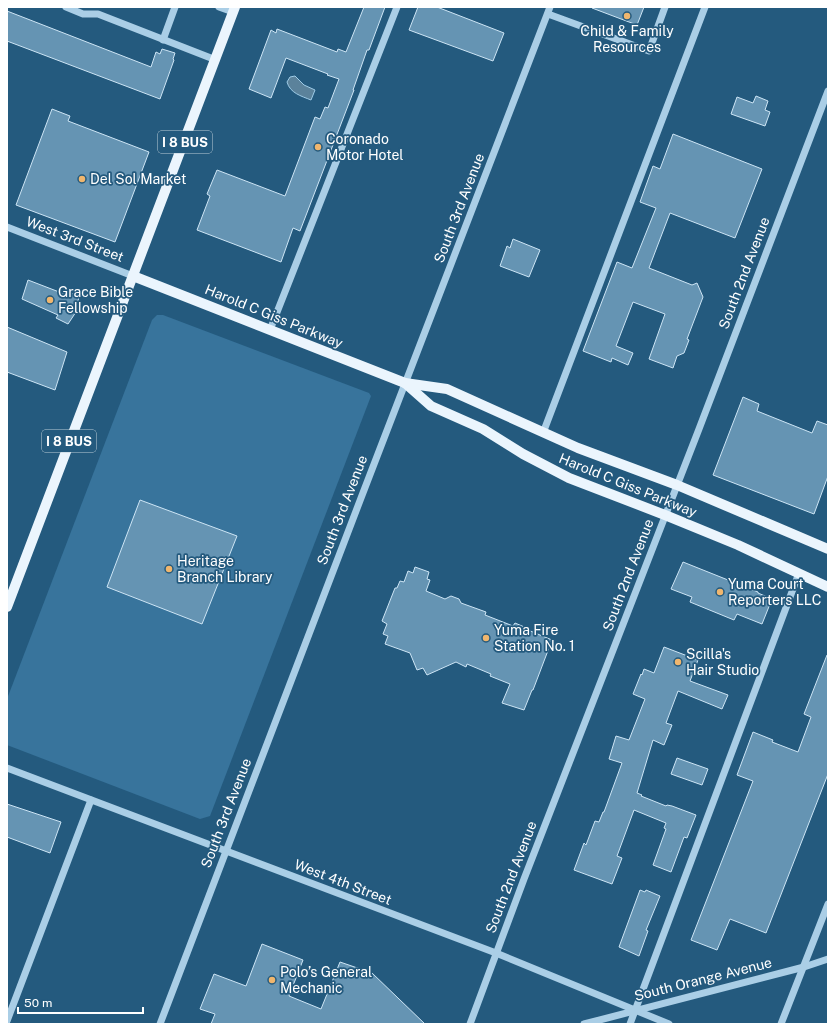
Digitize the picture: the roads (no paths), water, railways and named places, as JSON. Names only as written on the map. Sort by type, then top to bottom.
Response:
[{"type":"main road","name":"I 8 BUS","points":[[7,607],[234,10]]},
{"type":"main road","name":"Harold C Giss Parkway","points":[[133,276],[405,383],[447,389],[578,448],[677,485],[828,549]]},
{"type":"main road","name":"Harold C Giss Parkway","points":[[405,383],[431,406],[483,429],[523,454],[569,478],[665,514],[828,587]]},
{"type":"street","points":[[66,7],[83,14],[100,11],[163,40],[216,60]]},
{"type":"street","points":[[163,40],[175,7]]},
{"type":"street","points":[[219,7],[234,10]]},
{"type":"street","points":[[270,330],[396,7]]},
{"type":"street","points":[[549,10],[649,51],[665,7]]},
{"type":"street","points":[[543,433],[705,7]]},
{"type":"street","name":"South 3rd Avenue","points":[[160,1024],[549,10]]},
{"type":"street","name":"South 2nd Avenue","points":[[470,1024],[828,91]]},
{"type":"street","name":"West 3rd Street","points":[[7,227],[133,276]]},
{"type":"street","points":[[630,1024],[799,573]]},
{"type":"street","name":"West 4th Street","points":[[7,768],[496,953],[669,1024]]},
{"type":"street","points":[[7,1021],[91,800]]},
{"type":"street","points":[[781,1024],[828,904]]},
{"type":"street","name":"South Orange Avenue","points":[[584,1024],[804,967],[828,959]]},
{"type":"place","name":"Child & Family Resources","points":[[627,16]]},
{"type":"place","name":"Coronado Motor Hotel","points":[[318,147]]},
{"type":"place","name":"Del Sol Market","points":[[82,179]]},
{"type":"place","name":"Grace Bible Fellowship","points":[[50,300]]},
{"type":"place","name":"Heritage Branch Library","points":[[169,569]]},
{"type":"place","name":"Yuma Court Reporters LLC","points":[[720,592]]},
{"type":"place","name":"Yuma Fire Station No. 1","points":[[486,638]]},
{"type":"place","name":"Scilla's Hair Studio","points":[[678,662]]},
{"type":"place","name":"Polo’s General Mechanic","points":[[272,980]]}]
